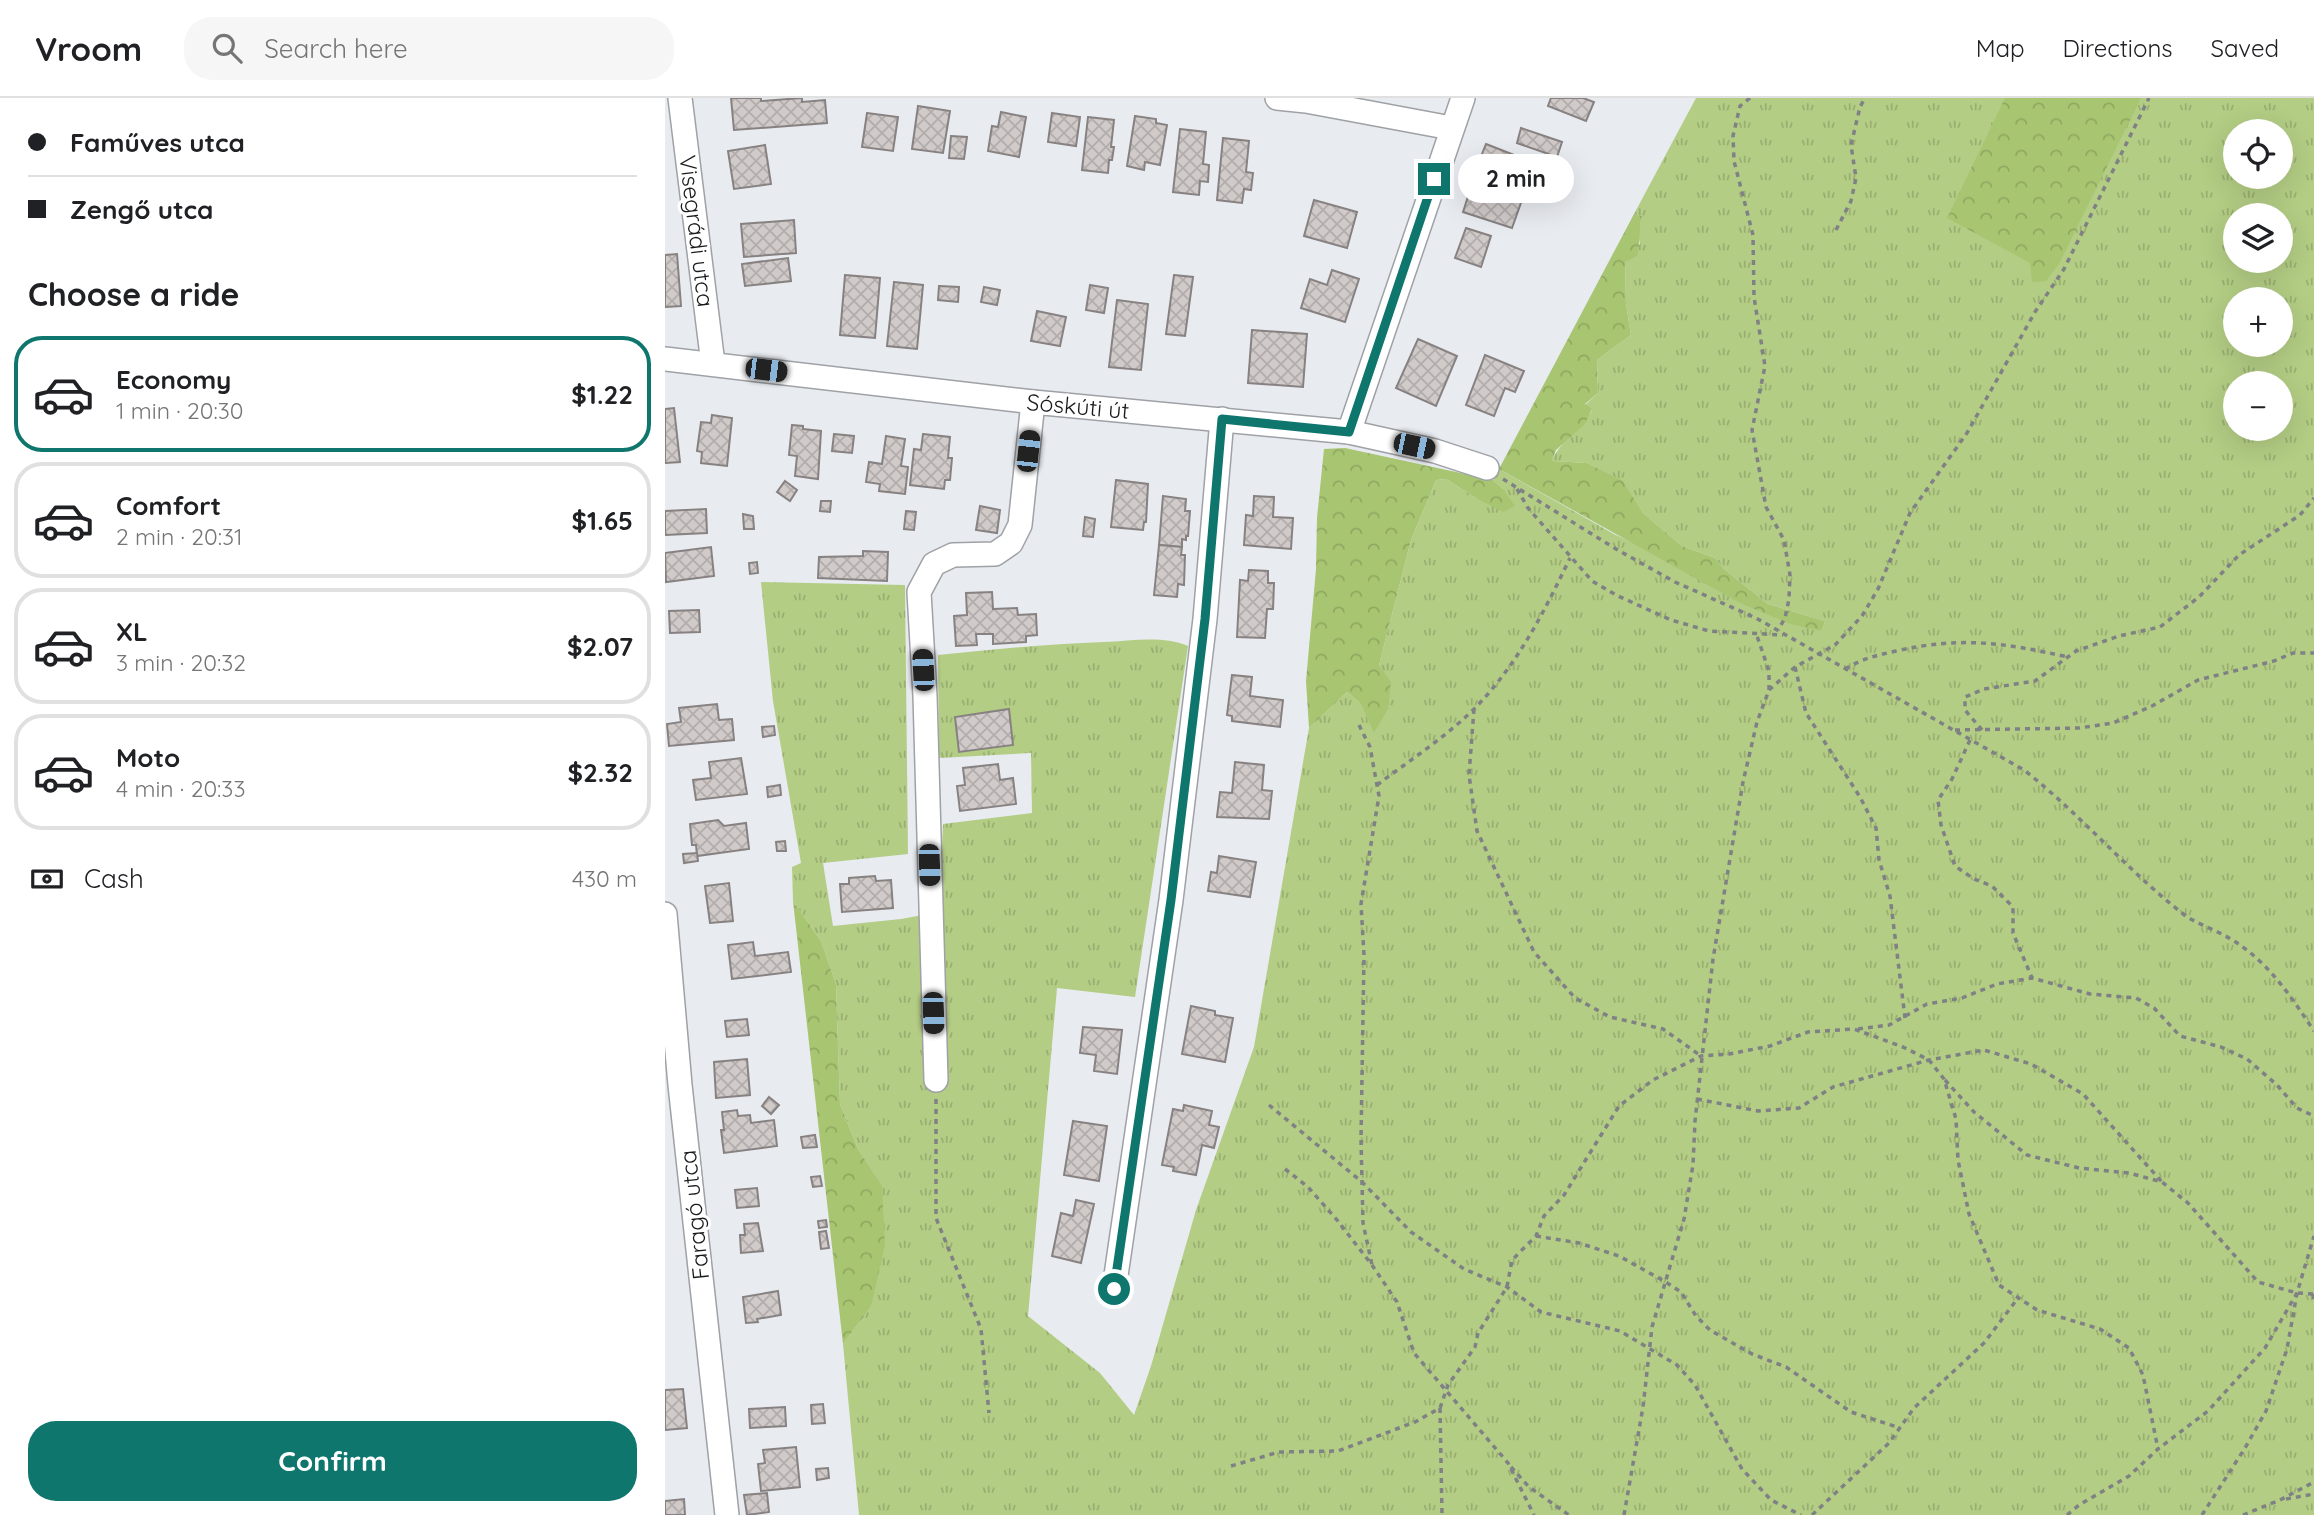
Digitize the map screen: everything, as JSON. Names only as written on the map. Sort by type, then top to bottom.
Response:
[{"type":"street","name":"Visegrádi utca","points":[[680,98],[713,364]]},
{"type":"street","points":[[1277,98],[1451,128]]},
{"type":"street","points":[[1349,432],[1463,98]]},
{"type":"street","name":"Sóskúti út","points":[[665,359],[1033,402],[1349,432],[1436,451],[1487,468]]},
{"type":"street","points":[[936,1080],[925,696],[919,592],[934,564],[953,555],[995,554],[1011,543],[1020,524],[1033,402]]},
{"type":"street","points":[[1114,1289],[1171,900],[1205,619],[1222,419]]},
{"type":"street","name":"Faragó utca","points":[[665,914],[680,1084],[727,1515]]},
{"type":"path","points":[[1750,98],[1740,106],[1733,136],[1734,161],[1753,235],[1754,297],[1765,366],[1752,430],[1766,507],[1784,540],[1790,575],[1785,618],[1778,631]]},
{"type":"path","points":[[1836,230],[1851,201],[1856,177],[1851,145],[1860,107],[1865,98]]},
{"type":"path","points":[[1769,690],[1795,667],[1835,645],[1862,616],[1878,589],[1910,513],[1967,433],[2035,312],[2064,269],[2149,98]]},
{"type":"path","points":[[1487,468],[1616,549],[1675,582],[1756,618],[2024,770],[2058,797],[2107,846],[2183,914],[2228,937],[2253,954],[2288,992],[2314,1031]]},
{"type":"path","points":[[1515,487],[1528,508],[1570,558],[1592,581],[1616,595],[1671,620],[1709,631],[1791,637]]},
{"type":"path","points":[[1982,730],[1965,710],[1965,697],[1984,689],[2035,681],[2076,651],[2119,636],[2159,627],[2199,597],[2239,555],[2299,515],[2314,498]]},
{"type":"path","points":[[1377,785],[1474,709],[1510,667],[1532,634],[1570,558]]},
{"type":"path","points":[[1624,1515],[1643,1407],[1651,1327],[1684,1219],[1693,1165],[1697,1100],[1713,958],[1743,782],[1757,722],[1769,690],[1769,671],[1756,633]]},
{"type":"path","points":[[1844,669],[1860,660],[1924,644],[1966,641],[2011,644],[2068,657]]},
{"type":"path","points":[[1953,730],[2079,728],[2113,723],[2152,706],[2198,680],[2274,661],[2293,653],[2314,653]]},
{"type":"path","points":[[1795,667],[1805,713],[1860,797],[1875,828],[1879,860],[1889,896],[1905,1018]]},
{"type":"path","points":[[1474,709],[1469,775],[1478,831],[1534,952],[1575,998],[1610,1017],[1663,1029],[1702,1056]]},
{"type":"path","points":[[1359,725],[1370,747],[1379,796],[1361,904],[1364,955],[1361,1139],[1363,1223],[1372,1265]]},
{"type":"path","points":[[1970,740],[1952,779],[1938,800],[1941,825],[1955,866],[1974,879],[1992,886],[2013,907],[2013,933],[2032,978]]},
{"type":"path","points":[[1442,1515],[1440,1408],[1446,1390],[1475,1348],[1478,1333],[1507,1287],[1513,1260],[1536,1236],[1544,1216],[1564,1195],[1619,1106],[1653,1080],[1702,1056],[1770,1046],[1808,1032],[1889,1025],[1927,1004],[1962,998],[1997,984],[2032,978],[2090,994],[2136,998],[2154,1008],[2180,1036],[2221,1047],[2247,1059],[2277,1085],[2297,1108],[2314,1116]]},
{"type":"path","points":[[1854,1029],[1929,1060],[1974,1112],[2027,1155],[2079,1168],[2129,1173],[2162,1182]]},
{"type":"path","points":[[1697,1100],[1758,1111],[1799,1108],[1833,1087],[1929,1060],[1984,1050],[2031,1064],[2083,1094],[2162,1182],[2188,1203],[2258,1282],[2297,1293],[2313,1294],[2314,1301]]},
{"type":"path","points":[[1944,1079],[1956,1119],[1958,1160],[1969,1214],[1999,1286],[2037,1310],[2100,1329],[2129,1348],[2143,1375],[2158,1449]]},
{"type":"path","points":[[936,1080],[936,1218],[981,1329],[989,1413]]},
{"type":"path","points":[[1269,1105],[1298,1126],[1362,1182],[1411,1232],[1464,1269],[1507,1287],[1541,1312],[1620,1331],[1677,1365],[1695,1385],[1742,1469],[1771,1500],[1801,1515]]},
{"type":"path","points":[[1285,1169],[1308,1187],[1372,1265],[1397,1303],[1414,1353],[1529,1487],[1569,1515]]},
{"type":"path","points":[[1536,1236],[1579,1243],[1619,1256],[1681,1292],[1696,1316],[1710,1330],[1752,1354],[1786,1367],[1851,1412],[1900,1428]]},
{"type":"path","points":[[2202,1515],[2266,1411],[2287,1349],[2297,1293],[2314,1236]]},
{"type":"path","points":[[2067,1515],[2129,1476],[2158,1449],[2208,1411],[2265,1348],[2297,1293]]},
{"type":"path","points":[[1812,1515],[1889,1443],[1914,1408],[1984,1343],[2018,1298]]},
{"type":"path","points":[[1231,1466],[1279,1452],[1338,1451],[1415,1422],[1440,1408]]},
{"type":"path","points":[[1508,1463],[1534,1515]]},
{"type":"path","points":[[2243,1515],[2314,1482]]},
{"type":"path","points":[[2280,1500],[2314,1494]]},
{"type":"green space","points":[[1696,98],[2314,98],[2314,1515],[859,1515],[843,1344],[871,1307],[882,1187],[858,1149],[840,1104],[836,984],[821,941],[793,901],[792,867],[801,863],[773,701],[761,582],[905,585],[908,854],[823,863],[833,926],[939,912],[943,824],[1032,813],[1031,753],[939,758],[938,655],[1041,645],[1147,640],[1188,646],[1135,997],[1057,988],[1028,1316],[1100,1373],[1134,1415],[1196,1210],[1254,1047],[1309,728],[1347,692],[1360,703],[1374,732],[1388,710],[1379,665],[1411,540],[1436,480],[1446,479],[1476,498],[1503,489],[1493,480],[1499,469],[1614,534],[1822,631],[1825,621],[1768,604],[1724,569],[1715,558],[1682,546],[1643,513],[1621,480],[1587,463],[1552,461],[1592,410],[1585,405],[1598,393],[1597,360],[1631,335],[1626,304],[1625,262],[1640,244],[1638,232],[1642,216],[1634,214]]},
{"type":"green space","points":[[2005,98],[2141,98],[2059,264],[2046,281],[2032,282],[2030,263],[1947,218]]},
{"type":"green space","points":[[1634,214],[1642,216],[1637,256],[1625,262],[1626,304],[1631,335],[1597,360],[1598,393],[1585,404],[1592,409],[1585,424],[1556,450],[1552,461],[1587,463],[1622,480],[1643,513],[1682,546],[1715,558],[1724,569],[1768,604],[1825,621],[1822,631],[1790,624],[1740,603],[1499,469]]},
{"type":"green space","points":[[1345,448],[1493,480],[1515,506],[1503,512],[1446,479],[1436,480],[1411,540],[1379,665],[1391,682],[1388,710],[1374,733],[1360,703],[1347,692],[1309,728],[1306,681],[1324,449]]},
{"type":"green space","points":[[793,901],[821,941],[836,984],[840,1104],[858,1149],[882,1186],[885,1245],[871,1307],[843,1344]]},
{"type":"building","points":[[731,98],[761,98],[761,101],[802,98],[802,102],[825,100],[827,123],[734,130]]},
{"type":"building","points":[[1551,98],[1583,98],[1594,102],[1586,121],[1548,106]]},
{"type":"building","points":[[918,106],[950,111],[943,153],[912,149]]},
{"type":"building","points":[[1001,112],[1026,117],[1019,157],[988,151],[992,126],[998,127]]},
{"type":"building","points":[[867,113],[898,117],[893,151],[862,147]]},
{"type":"building","points":[[1052,113],[1080,117],[1076,146],[1048,142]]},
{"type":"building","points":[[1135,116],[1156,119],[1156,123],[1167,125],[1160,165],[1145,162],[1144,170],[1127,166]]},
{"type":"building","points":[[1088,117],[1114,120],[1111,147],[1114,147],[1108,173],[1082,170]]},
{"type":"building","points":[[1521,128],[1562,142],[1557,157],[1517,143]]},
{"type":"building","points":[[1180,129],[1206,132],[1203,164],[1209,165],[1208,182],[1200,181],[1199,195],[1173,192]]},
{"type":"building","points":[[951,136],[967,137],[964,159],[949,158]]},
{"type":"building","points":[[1223,138],[1249,141],[1246,172],[1253,173],[1251,190],[1244,189],[1242,203],[1217,200]]},
{"type":"building","points":[[1486,144],[1527,160],[1517,185],[1476,169]]},
{"type":"building","points":[[765,145],[771,184],[734,189],[728,151]]},
{"type":"building","points":[[1472,184],[1522,200],[1512,228],[1463,212]]},
{"type":"building","points":[[1314,200],[1357,212],[1347,248],[1304,236]]},
{"type":"building","points":[[794,220],[796,253],[744,257],[741,224]]},
{"type":"building","points":[[1466,228],[1491,236],[1481,267],[1455,258]]},
{"type":"building","points":[[677,254],[681,306],[665,307],[665,255]]},
{"type":"building","points":[[788,258],[791,281],[745,286],[742,264]]},
{"type":"building","points":[[1332,270],[1359,279],[1345,322],[1301,308],[1310,279],[1327,285]]},
{"type":"building","points":[[845,275],[880,278],[875,338],[840,335]]},
{"type":"building","points":[[1174,275],[1193,277],[1185,336],[1166,334]]},
{"type":"building","points":[[894,282],[923,285],[917,349],[887,346]]},
{"type":"building","points":[[1090,285],[1108,288],[1104,313],[1086,310]]},
{"type":"building","points":[[939,286],[959,287],[958,302],[938,300]]},
{"type":"building","points":[[984,287],[1000,290],[997,305],[981,302]]},
{"type":"building","points":[[1117,300],[1148,304],[1141,370],[1109,367]]},
{"type":"building","points":[[1037,311],[1066,317],[1060,346],[1031,341]]},
{"type":"building","points":[[1252,330],[1307,334],[1303,387],[1248,383]]},
{"type":"building","points":[[1418,339],[1457,356],[1436,406],[1396,388]]},
{"type":"building","points":[[1485,355],[1524,371],[1515,392],[1505,388],[1494,416],[1466,405]]},
{"type":"building","points":[[674,408],[680,462],[665,463],[665,409]]},
{"type":"building","points":[[712,415],[732,418],[727,466],[701,463],[702,452],[697,451],[701,422],[711,423]]},
{"type":"building","points":[[792,425],[821,431],[818,479],[795,476],[797,456],[789,455]]},
{"type":"building","points":[[834,434],[854,436],[852,453],[832,451]]},
{"type":"building","points":[[923,434],[950,437],[950,480],[945,480],[944,489],[910,485],[914,449],[921,450]]},
{"type":"building","points":[[886,436],[905,439],[901,466],[908,467],[905,494],[879,491],[880,484],[866,482],[869,462],[882,464]]},
{"type":"building","points":[[1116,480],[1148,484],[1146,522],[1143,530],[1111,527]]},
{"type":"building","points":[[785,481],[797,490],[790,501],[777,492]]},
{"type":"building","points":[[1163,496],[1186,499],[1185,511],[1190,511],[1188,536],[1186,540],[1182,539],[1182,547],[1159,545]]},
{"type":"building","points":[[1254,496],[1274,497],[1273,517],[1293,518],[1291,549],[1244,545],[1246,515],[1253,516]]},
{"type":"building","points":[[821,501],[831,501],[830,512],[820,511]]},
{"type":"building","points":[[980,506],[1000,510],[997,533],[976,530]]},
{"type":"building","points":[[706,509],[707,533],[665,535],[665,511]]},
{"type":"building","points":[[906,511],[916,512],[914,530],[904,529]]},
{"type":"building","points":[[743,514],[753,516],[754,529],[744,529]]},
{"type":"building","points":[[1085,517],[1095,519],[1093,537],[1083,536]]},
{"type":"building","points":[[1159,545],[1182,547],[1181,555],[1185,555],[1184,585],[1178,584],[1177,597],[1154,595]]},
{"type":"building","points":[[711,547],[714,576],[666,582],[665,553]]},
{"type":"building","points":[[863,551],[888,552],[887,581],[818,578],[819,557],[863,556]]},
{"type":"building","points":[[757,562],[758,573],[750,574],[749,563]]},
{"type":"building","points":[[1249,570],[1268,571],[1268,583],[1274,583],[1273,609],[1267,609],[1265,638],[1237,637],[1240,580],[1248,581]]},
{"type":"building","points":[[992,592],[993,609],[1017,608],[1018,615],[1036,614],[1037,635],[1026,636],[1026,642],[993,644],[993,634],[976,634],[977,645],[956,646],[954,616],[967,615],[966,593]]},
{"type":"building","points":[[699,610],[700,632],[670,633],[669,611]]},
{"type":"building","points":[[1232,675],[1252,677],[1250,696],[1283,700],[1280,727],[1232,721],[1232,716],[1227,715]]},
{"type":"building","points":[[717,704],[719,720],[732,719],[734,740],[669,746],[667,724],[681,722],[679,708]]},
{"type":"building","points":[[1009,709],[1013,745],[959,752],[955,717]]},
{"type":"building","points":[[774,726],[775,735],[763,737],[762,727]]},
{"type":"building","points":[[741,758],[747,794],[696,800],[693,780],[711,778],[709,762]]},
{"type":"building","points":[[1235,762],[1264,765],[1262,790],[1272,791],[1269,819],[1217,817],[1220,792],[1232,793]]},
{"type":"building","points":[[998,764],[1000,780],[1013,778],[1016,804],[960,811],[957,786],[965,785],[963,768]]},
{"type":"building","points":[[780,785],[781,795],[768,797],[767,787]]},
{"type":"building","points":[[718,820],[724,826],[746,823],[749,849],[697,856],[696,845],[692,845],[690,824]]},
{"type":"building","points":[[785,841],[786,851],[777,851],[776,842]]},
{"type":"building","points":[[697,853],[698,861],[684,863],[683,854]]},
{"type":"building","points":[[1219,856],[1256,862],[1250,897],[1208,891],[1211,872],[1217,873]]},
{"type":"building","points":[[875,876],[876,881],[891,880],[893,908],[842,912],[840,884],[849,884],[849,878]]},
{"type":"building","points":[[729,883],[733,921],[710,923],[705,886]]},
{"type":"building","points":[[753,942],[755,956],[788,952],[791,972],[732,979],[728,945]]},
{"type":"building","points":[[1191,1006],[1233,1018],[1225,1062],[1182,1054]]},
{"type":"building","points":[[747,1019],[749,1035],[727,1037],[725,1021]]},
{"type":"building","points":[[1083,1027],[1122,1030],[1117,1074],[1094,1071],[1096,1055],[1080,1053]]},
{"type":"building","points":[[747,1059],[750,1095],[716,1098],[714,1062]]},
{"type":"building","points":[[769,1097],[779,1105],[771,1114],[762,1106]]},
{"type":"building","points":[[1184,1105],[1212,1111],[1209,1125],[1219,1127],[1214,1148],[1202,1145],[1196,1175],[1173,1171],[1174,1167],[1162,1165],[1173,1109],[1183,1111]]},
{"type":"building","points":[[737,1110],[738,1116],[750,1115],[751,1123],[774,1120],[777,1146],[724,1153],[722,1112]]},
{"type":"building","points":[[1073,1121],[1107,1126],[1099,1181],[1064,1175]]},
{"type":"building","points":[[815,1135],[817,1147],[803,1148],[801,1137]]},
{"type":"building","points":[[820,1176],[822,1186],[813,1187],[811,1177]]},
{"type":"building","points":[[757,1188],[759,1206],[737,1208],[735,1190]]},
{"type":"building","points":[[1076,1200],[1094,1204],[1081,1263],[1052,1256],[1061,1213],[1073,1216]]},
{"type":"building","points":[[826,1220],[827,1227],[819,1228],[818,1221]]},
{"type":"building","points":[[758,1223],[763,1251],[741,1253],[740,1235],[745,1235],[744,1224]]},
{"type":"building","points":[[826,1231],[829,1248],[821,1249],[819,1232]]},
{"type":"building","points":[[778,1291],[781,1315],[746,1323],[743,1297]]},
{"type":"building","points":[[683,1389],[687,1428],[665,1430],[665,1390]]},
{"type":"building","points":[[823,1404],[825,1423],[812,1424],[811,1405]]},
{"type":"building","points":[[785,1407],[786,1426],[750,1428],[749,1409]]},
{"type":"building","points":[[796,1447],[800,1487],[761,1491],[758,1464],[765,1463],[763,1450]]},
{"type":"building","points":[[828,1468],[829,1478],[817,1480],[816,1469]]},
{"type":"building","points":[[767,1493],[769,1512],[747,1515],[744,1495]]},
{"type":"building","points":[[684,1499],[685,1515],[665,1515],[665,1501]]},
{"type":"route","points":[[1114,1289],[1171,900],[1205,619],[1222,419],[1349,432],[1434,179]]}]
